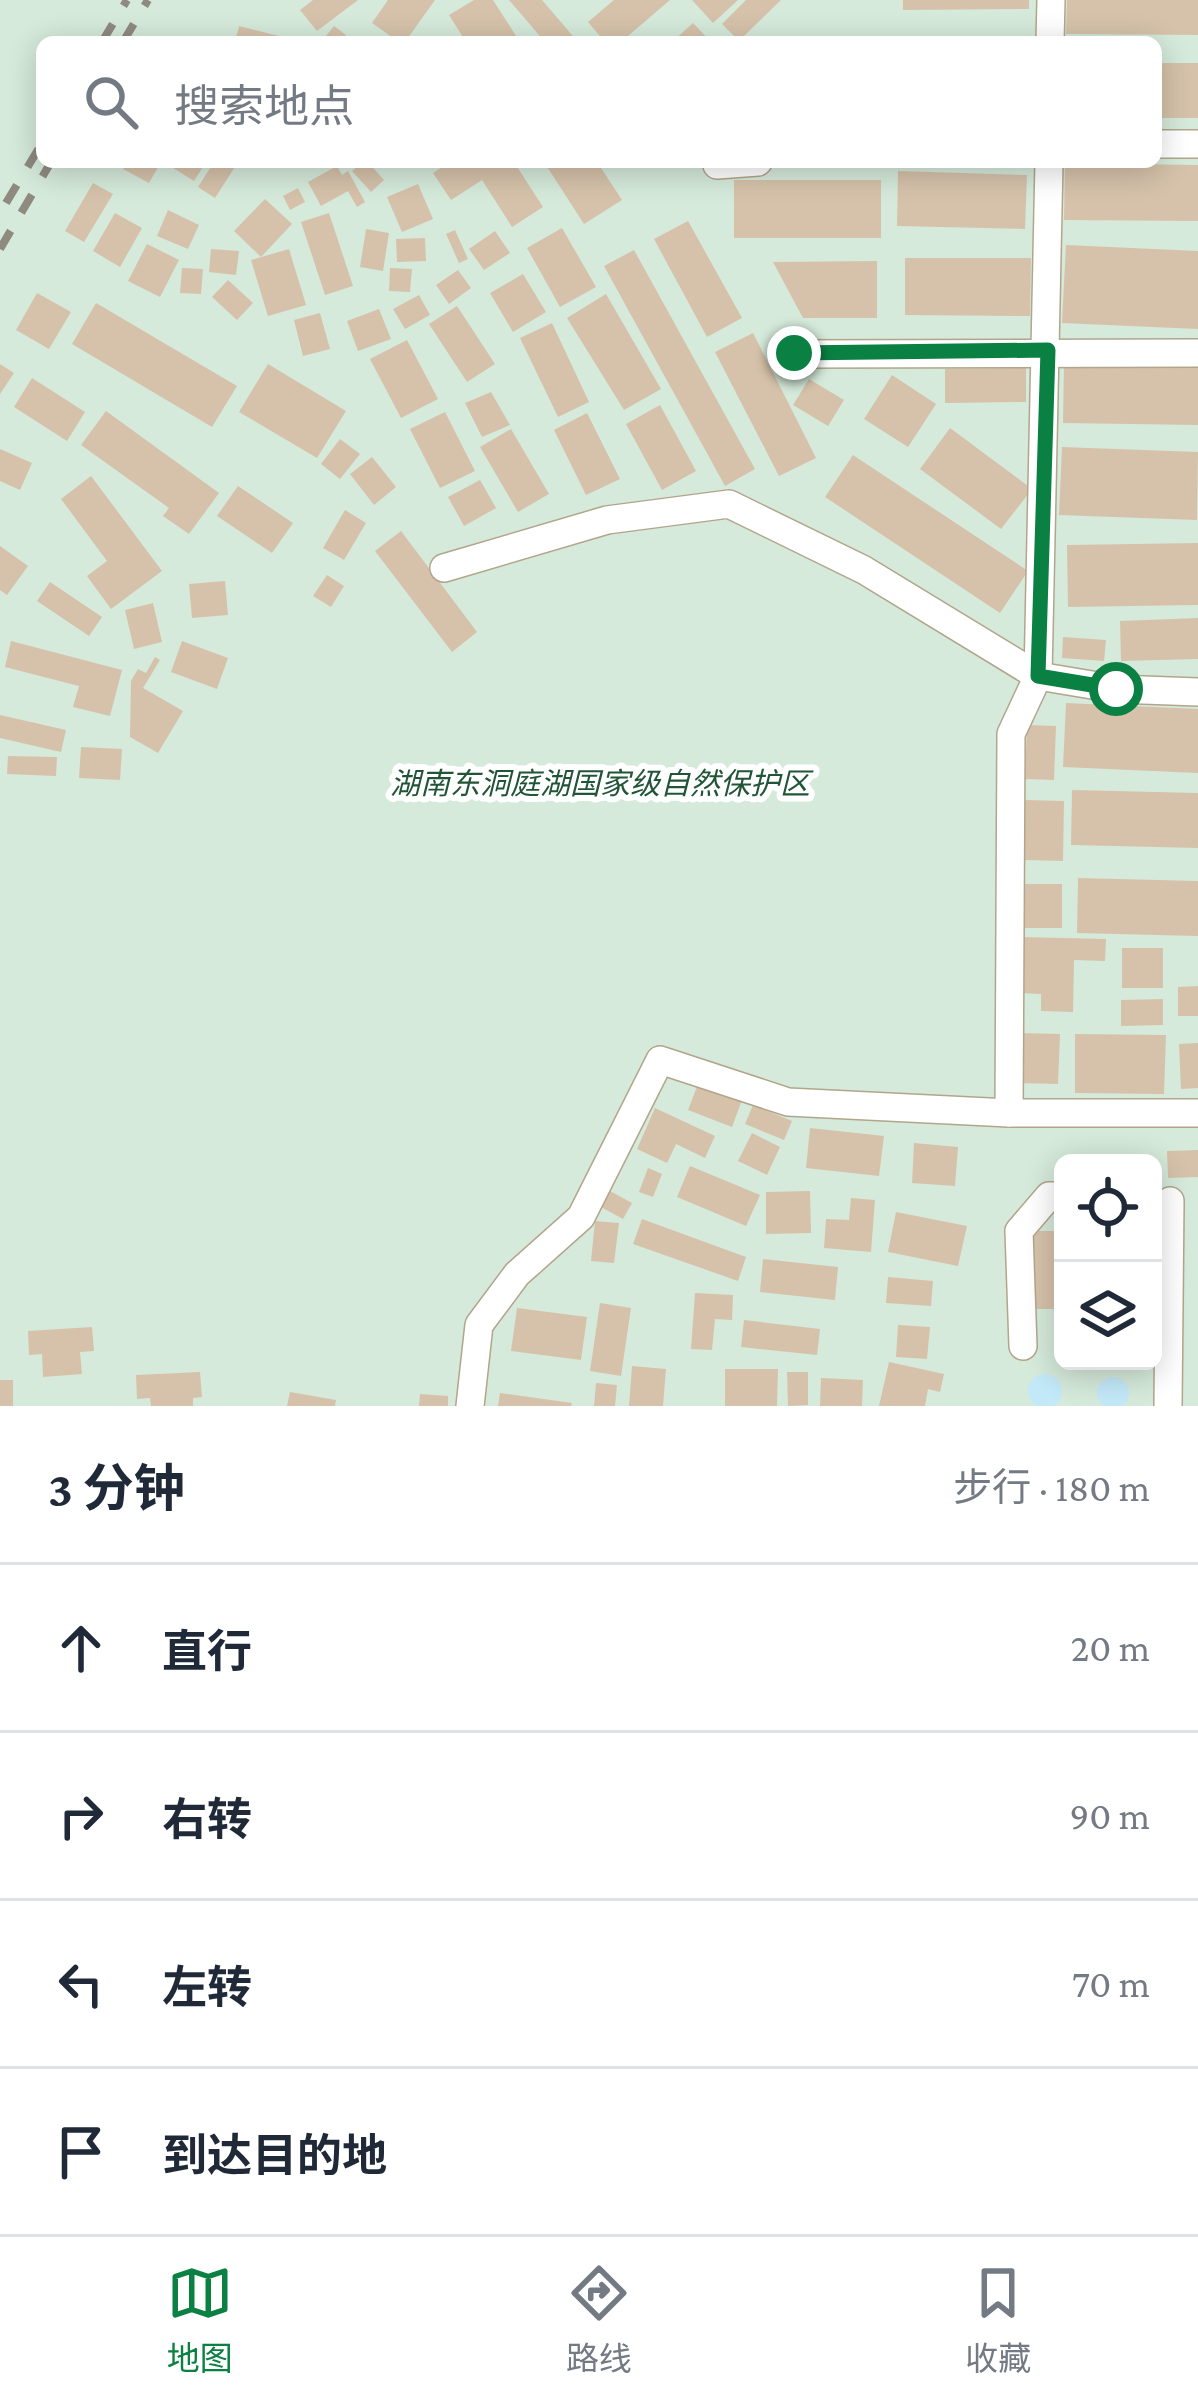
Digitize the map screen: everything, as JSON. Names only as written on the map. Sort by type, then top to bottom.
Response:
[{"type":"street","points":[[1050,36],[1051,0]]},
{"type":"street","points":[[1162,144],[1198,144]]},
{"type":"street","points":[[1009,1113],[1011,734],[1038,676],[1049,168]]},
{"type":"street","points":[[794,353],[1198,353]]},
{"type":"street","points":[[444,568],[607,520],[728,504],[864,570],[1038,676],[1116,689],[1198,692]]},
{"type":"street","points":[[470,1406],[479,1325],[517,1274],[581,1217],[660,1060],[788,1102],[1009,1113],[1198,1113]]},
{"type":"street","points":[[1023,1346],[1019,1231],[1054,1196]]},
{"type":"street","points":[[1168,1406],[1174,1202]]},
{"type":"green space","name":"湖南东洞庭湖国家级自然保护区","points":[[0,0],[1198,0],[1198,1406],[0,1406]]},
{"type":"water","points":[[1038,1375],[1052,1375],[1061,1384],[1061,1398],[1053,1406],[1037,1406],[1029,1398],[1029,1384]]},
{"type":"water","points":[[1113,1377],[1129,1393],[1121,1406],[1105,1406],[1097,1393],[1102,1382]]},
{"type":"building","points":[[313,0],[358,0],[317,31],[300,10]]},
{"type":"building","points":[[388,0],[435,0],[409,36],[390,36],[372,23]]},
{"type":"building","points":[[474,0],[493,0],[516,36],[462,36],[449,15]]},
{"type":"building","points":[[509,0],[542,0],[573,36],[540,36]]},
{"type":"building","points":[[614,0],[670,0],[628,36],[600,36],[588,22]]},
{"type":"building","points":[[692,0],[738,0],[713,23]]},
{"type":"building","points":[[746,0],[781,0],[744,36],[734,36],[722,24]]},
{"type":"building","points":[[903,0],[1029,0],[1029,9],[903,10]]},
{"type":"building","points":[[1067,0],[1198,0],[1198,35],[1066,34]]},
{"type":"building","points":[[693,23],[705,36],[679,36]]},
{"type":"building","points":[[239,26],[279,36],[236,36]]},
{"type":"building","points":[[334,26],[346,35],[345,36],[326,36]]},
{"type":"building","points":[[1162,63],[1198,63],[1198,118],[1162,118]]},
{"type":"building","points":[[1198,165],[1198,221],[1064,220],[1065,168]]},
{"type":"building","points":[[124,168],[158,168],[149,183]]},
{"type":"building","points":[[173,168],[202,168],[194,181]]},
{"type":"building","points":[[210,168],[234,168],[215,198],[198,187]]},
{"type":"building","points":[[333,168],[342,175],[348,171],[365,202],[357,207],[348,191],[321,206],[308,182]]},
{"type":"building","points":[[373,168],[384,180],[371,192],[352,171]]},
{"type":"building","points":[[441,168],[518,168],[543,207],[512,227],[482,180],[451,200],[433,173]]},
{"type":"building","points":[[548,168],[601,168],[622,200],[584,224]]},
{"type":"building","points":[[898,171],[1027,175],[1025,229],[897,226]]},
{"type":"building","points":[[734,180],[881,180],[881,238],[734,238]]},
{"type":"building","points":[[93,183],[113,194],[84,242],[65,231]]},
{"type":"building","points":[[418,184],[433,219],[402,232],[387,197]]},
{"type":"building","points":[[298,188],[305,202],[290,210],[283,196]]},
{"type":"building","points":[[265,199],[292,224],[261,257],[234,231]]},
{"type":"building","points":[[168,210],[199,225],[188,249],[157,236]]},
{"type":"building","points":[[115,213],[142,228],[120,267],[93,251]]},
{"type":"building","points":[[329,213],[353,286],[325,295],[301,222]]},
{"type":"building","points":[[688,221],[742,318],[707,337],[654,239]]},
{"type":"building","points":[[562,228],[596,287],[560,307],[527,248]]},
{"type":"building","points":[[366,229],[389,233],[383,271],[360,267]]},
{"type":"building","points":[[455,230],[468,259],[459,263],[446,234]]},
{"type":"building","points":[[495,231],[510,253],[484,270],[469,249]]},
{"type":"building","points":[[425,238],[426,261],[397,262],[396,239]]},
{"type":"building","points":[[147,244],[179,260],[160,297],[128,281]]},
{"type":"building","points":[[1066,245],[1198,251],[1198,329],[1062,323]]},
{"type":"building","points":[[211,249],[239,251],[236,275],[209,272]]},
{"type":"building","points":[[289,249],[306,305],[268,316],[251,260]]},
{"type":"building","points":[[634,250],[755,469],[725,486],[604,266]]},
{"type":"building","points":[[905,258],[1031,258],[1030,316],[905,315]]},
{"type":"building","points":[[877,261],[877,318],[803,318],[773,262]]},
{"type":"building","points":[[182,268],[203,269],[201,294],[180,293]]},
{"type":"building","points":[[390,268],[412,269],[410,292],[389,291]]},
{"type":"building","points":[[458,270],[471,288],[449,304],[436,285]]},
{"type":"building","points":[[523,274],[546,312],[513,332],[490,293]]},
{"type":"building","points":[[228,280],[253,303],[237,320],[212,297]]},
{"type":"building","points":[[37,293],[71,312],[49,349],[16,330]]},
{"type":"building","points":[[606,294],[661,389],[624,410],[567,318]]},
{"type":"building","points":[[419,295],[430,315],[405,329],[393,309]]},
{"type":"building","points":[[96,303],[237,386],[212,427],[72,344]]},
{"type":"building","points":[[457,306],[495,364],[467,382],[429,324]]},
{"type":"building","points":[[379,309],[391,339],[358,351],[347,321]]},
{"type":"building","points":[[320,313],[330,349],[303,356],[294,320]]},
{"type":"building","points":[[552,323],[589,402],[558,417],[520,338]]},
{"type":"building","points":[[753,333],[816,458],[779,476],[715,352]]},
{"type":"building","points":[[407,340],[438,399],[401,418],[370,359]]},
{"type":"building","points":[[1064,362],[1198,364],[1198,425],[1063,423]]},
{"type":"building","points":[[0,364],[14,373],[0,394]]},
{"type":"building","points":[[268,364],[346,411],[317,458],[239,412]]},
{"type":"building","points":[[1026,368],[1026,402],[945,403],[945,369]]},
{"type":"building","points":[[892,375],[936,404],[908,447],[864,419]]},
{"type":"building","points":[[32,378],[85,412],[67,441],[14,407]]},
{"type":"building","points":[[809,379],[844,400],[828,426],[793,405]]},
{"type":"building","points":[[491,392],[510,425],[482,437],[465,403]]},
{"type":"building","points":[[660,405],[696,471],[662,490],[626,424]]},
{"type":"building","points":[[106,411],[219,493],[189,534],[163,516],[169,508],[81,445]]},
{"type":"building","points":[[445,412],[475,471],[440,488],[410,429]]},
{"type":"building","points":[[587,413],[620,479],[586,495],[554,430]]},
{"type":"building","points":[[950,428],[1032,489],[1001,529],[920,469]]},
{"type":"building","points":[[511,429],[549,494],[518,512],[480,447]]},
{"type":"building","points":[[340,439],[360,454],[340,479],[321,464]]},
{"type":"building","points":[[1062,447],[1198,452],[1197,520],[1059,515]]},
{"type":"building","points":[[0,449],[32,463],[20,490],[0,481]]},
{"type":"building","points":[[853,455],[1028,571],[1000,613],[825,497]]},
{"type":"building","points":[[372,457],[396,487],[374,505],[350,474]]},
{"type":"building","points":[[91,476],[162,571],[111,609],[87,576],[107,561],[61,499]]},
{"type":"building","points":[[480,480],[496,508],[464,526],[448,497]]},
{"type":"building","points":[[238,486],[293,523],[272,553],[217,516]]},
{"type":"building","points":[[345,510],[366,523],[344,560],[323,548]]},
{"type":"building","points":[[401,531],[477,632],[452,652],[375,551]]},
{"type":"building","points":[[1198,543],[1198,605],[1068,607],[1067,545]]},
{"type":"building","points":[[0,546],[28,566],[7,595],[0,590]]},
{"type":"building","points":[[327,575],[344,586],[331,607],[313,596]]},
{"type":"building","points":[[225,581],[228,615],[192,618],[189,584]]},
{"type":"building","points":[[50,582],[102,617],[89,636],[37,601]]},
{"type":"building","points":[[153,603],[162,642],[134,649],[125,610]]},
{"type":"building","points":[[1198,618],[1198,659],[1121,661],[1120,621]]},
{"type":"building","points":[[1063,637],[1106,640],[1104,661],[1062,658]]},
{"type":"building","points":[[11,641],[122,670],[110,716],[73,707],[79,686],[5,667]]},
{"type":"building","points":[[182,641],[228,658],[217,689],[171,672]]},
{"type":"building","points":[[155,657],[160,660],[143,688],[183,711],[158,753],[130,737],[131,681],[138,669],[146,673]]},
{"type":"building","points":[[1066,703],[1198,709],[1198,773],[1063,767]]},
{"type":"building","points":[[0,715],[66,730],[61,752],[0,738]]},
{"type":"building","points":[[1027,725],[1056,726],[1054,780],[1025,779]]},
{"type":"building","points":[[81,747],[122,749],[120,780],[79,778]]},
{"type":"building","points":[[8,756],[57,757],[56,776],[7,774]]},
{"type":"building","points":[[1072,790],[1198,793],[1198,848],[1071,845]]},
{"type":"building","points":[[1025,800],[1064,801],[1063,861],[1024,860]]},
{"type":"building","points":[[1078,878],[1198,881],[1198,936],[1077,933]]},
{"type":"building","points":[[1023,884],[1062,884],[1062,928],[1023,928]]},
{"type":"building","points":[[1021,937],[1106,939],[1105,961],[1074,960],[1073,1012],[1041,1011],[1041,994],[1020,993]]},
{"type":"building","points":[[1122,948],[1163,948],[1163,988],[1122,988]]},
{"type":"building","points":[[1198,986],[1198,1016],[1178,1016],[1178,987]]},
{"type":"building","points":[[1163,999],[1163,1025],[1121,1026],[1121,1000]]},
{"type":"building","points":[[1018,1033],[1060,1034],[1058,1084],[1017,1083]]},
{"type":"building","points":[[1075,1034],[1166,1035],[1164,1094],[1075,1093]]},
{"type":"building","points":[[1198,1043],[1198,1088],[1181,1089],[1179,1044]]},
{"type":"building","points":[[698,1084],[742,1100],[732,1127],[688,1110]]},
{"type":"building","points":[[753,1105],[792,1121],[784,1140],[745,1124]]},
{"type":"building","points":[[655,1108],[715,1136],[705,1158],[676,1144],[667,1163],[637,1149]]},
{"type":"building","points":[[810,1128],[884,1136],[879,1176],[806,1168]]},
{"type":"building","points":[[752,1133],[780,1147],[767,1175],[738,1161]]},
{"type":"building","points":[[914,1143],[958,1147],[955,1186],[912,1183]]},
{"type":"building","points":[[1198,1150],[1198,1177],[1168,1178],[1167,1151]]},
{"type":"building","points":[[690,1166],[760,1195],[746,1226],[677,1197]]},
{"type":"building","points":[[648,1168],[662,1174],[653,1197],[639,1192]]},
{"type":"building","points":[[610,1191],[632,1203],[623,1219],[601,1207]]},
{"type":"building","points":[[810,1191],[811,1233],[766,1234],[766,1192]]},
{"type":"building","points":[[851,1198],[875,1200],[871,1252],[824,1248],[826,1219],[849,1220]]},
{"type":"building","points":[[896,1212],[967,1226],[958,1266],[888,1252]]},
{"type":"building","points":[[642,1219],[746,1257],[738,1281],[633,1244]]},
{"type":"building","points":[[595,1221],[619,1223],[614,1263],[591,1261]]},
{"type":"building","points":[[1034,1231],[1054,1231],[1054,1309],[1034,1309]]},
{"type":"building","points":[[763,1259],[838,1267],[835,1300],[760,1292]]},
{"type":"building","points":[[888,1277],[933,1281],[931,1306],[886,1303]]},
{"type":"building","points":[[695,1293],[733,1295],[732,1320],[715,1319],[712,1350],[691,1349]]},
{"type":"building","points":[[600,1303],[631,1308],[621,1376],[590,1371]]},
{"type":"building","points":[[517,1308],[587,1317],[581,1360],[511,1351]]},
{"type":"building","points":[[744,1320],[820,1329],[817,1355],[741,1347]]},
{"type":"building","points":[[898,1325],[930,1327],[927,1359],[896,1357]]},
{"type":"building","points":[[92,1327],[94,1351],[80,1352],[82,1374],[43,1377],[42,1354],[29,1355],[28,1331]]},
{"type":"building","points":[[889,1362],[944,1374],[940,1392],[928,1389],[925,1406],[879,1406]]},
{"type":"building","points":[[632,1366],[666,1369],[663,1406],[629,1406]]},
{"type":"building","points":[[725,1369],[778,1369],[777,1406],[725,1406]]},
{"type":"building","points":[[200,1372],[202,1397],[193,1398],[193,1406],[151,1406],[150,1398],[137,1399],[136,1375]]},
{"type":"building","points":[[787,1372],[808,1372],[808,1405],[788,1406]]},
{"type":"building","points":[[821,1378],[863,1380],[862,1406],[820,1406]]},
{"type":"building","points":[[0,1380],[13,1380],[13,1406],[0,1406]]},
{"type":"building","points":[[596,1383],[617,1385],[615,1406],[594,1406]]},
{"type":"building","points":[[290,1392],[336,1400],[335,1406],[287,1406]]},
{"type":"building","points":[[500,1393],[572,1403],[498,1406]]},
{"type":"building","points":[[420,1394],[448,1396],[448,1406],[419,1406]]},
{"type":"railway","points":[[106,36],[127,0]]},
{"type":"railway","points":[[127,36],[148,0]]},
{"type":"railway","points":[[6,203],[36,153]]},
{"type":"railway","points":[[0,249],[47,168]]},
{"type":"route","points":[[794,353],[1048,350],[1038,676],[1116,689]]}]
